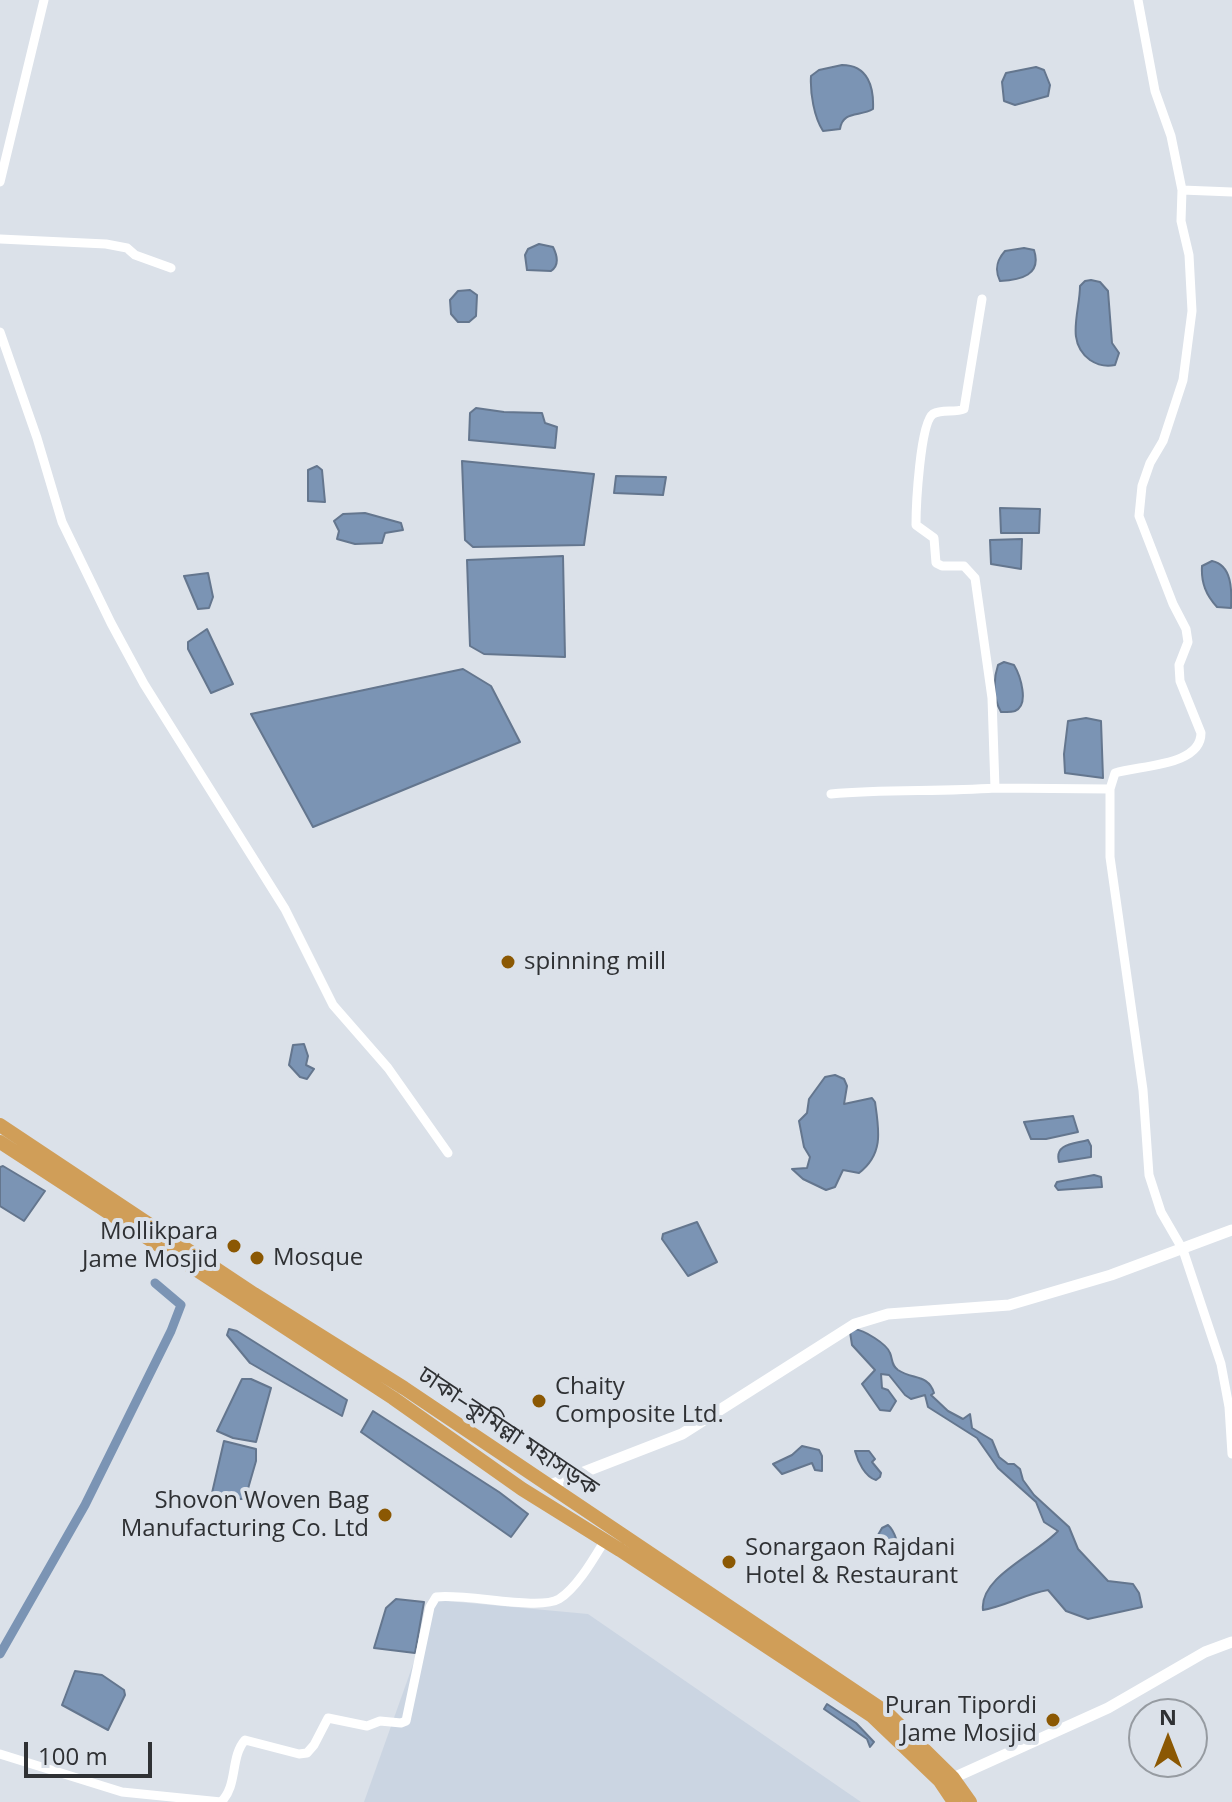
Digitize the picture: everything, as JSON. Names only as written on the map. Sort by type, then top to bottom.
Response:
[{"type":"highway","name":"ঢাকা–কুমিল্লা মহাসড়ক","points":[[0,1125],[254,1294],[404,1388],[886,1712],[970,1802]]},
{"type":"highway","name":"ঢাকা–কুমিল্লা মহাসড়ক","points":[[0,1142],[393,1398],[522,1489],[872,1716],[947,1777],[954,1802]]},
{"type":"street","points":[[0,182],[44,0]]},
{"type":"street","points":[[1138,0],[1155,91],[1171,136],[1182,190],[1181,221],[1189,255],[1192,311],[1183,380],[1163,441],[1150,463],[1142,486],[1139,516],[1173,604],[1186,629],[1188,642],[1179,665],[1180,681],[1201,733],[1201,741],[1196,750],[1179,760],[1115,773],[1110,789],[1110,857],[1144,1101],[1149,1175],[1161,1212],[1183,1250],[1221,1364],[1229,1407],[1232,1454]]},
{"type":"street","points":[[1182,190],[1232,192]]},
{"type":"street","points":[[0,239],[106,244],[127,248],[135,255],[171,268]]},
{"type":"street","points":[[982,299],[966,404],[961,412],[933,414],[927,423],[916,525],[934,538],[936,563],[964,566],[975,578],[992,698],[995,788]]},
{"type":"street","points":[[0,332],[62,522],[144,684],[278,896],[333,1005],[388,1068],[448,1153]]},
{"type":"street","points":[[831,794],[875,790],[1110,789]]},
{"type":"street","points":[[548,1486],[682,1434],[855,1324],[888,1314],[1009,1305],[1111,1275],[1232,1230]]},
{"type":"street","points":[[0,1754],[122,1792],[221,1802],[228,1795],[238,1751],[245,1740],[299,1754],[307,1753],[314,1745],[328,1718],[367,1726],[380,1721],[406,1721],[430,1607],[436,1597],[546,1603],[560,1598],[587,1568],[605,1540]]},
{"type":"street","points":[[947,1777],[1108,1708],[1205,1652],[1232,1642]]},
{"type":"shaded area","points":[[436,1600],[588,1614],[861,1802],[364,1802]]},
{"type":"water","points":[[842,65],[858,69],[868,79],[873,109],[848,116],[840,129],[823,131],[813,105],[811,76],[819,70]]},
{"type":"water","points":[[1036,67],[1044,70],[1050,85],[1048,96],[1015,105],[1004,101],[1002,82],[1006,73]]},
{"type":"water","points":[[539,244],[553,247],[557,263],[551,271],[527,270],[525,255],[528,249]]},
{"type":"water","points":[[1024,248],[1034,250],[1036,258],[1032,271],[1022,277],[1000,281],[997,269],[1002,254]]},
{"type":"water","points":[[1091,280],[1100,282],[1108,291],[1112,343],[1119,353],[1115,365],[1102,366],[1093,362],[1082,353],[1078,344],[1076,326],[1080,286]]},
{"type":"water","points":[[470,290],[477,295],[476,316],[469,322],[458,322],[451,314],[450,300],[458,291]]},
{"type":"water","points":[[476,408],[542,413],[545,423],[557,427],[555,448],[469,440],[470,413]]},
{"type":"water","points":[[462,461],[594,474],[584,545],[473,547],[465,540]]},
{"type":"water","points":[[317,466],[322,470],[325,502],[308,501],[308,470]]},
{"type":"water","points":[[616,476],[666,477],[663,495],[614,493]]},
{"type":"water","points":[[1000,508],[1040,509],[1039,533],[1001,533]]},
{"type":"water","points":[[365,513],[401,523],[403,530],[385,533],[382,543],[355,544],[337,539],[339,531],[334,521],[343,514]]},
{"type":"water","points":[[1022,539],[1021,569],[991,564],[990,540]]},
{"type":"water","points":[[563,556],[565,657],[484,654],[470,646],[467,560]]},
{"type":"water","points":[[1212,561],[1219,563],[1227,573],[1231,586],[1231,608],[1217,607],[1205,588],[1202,566]]},
{"type":"water","points":[[208,573],[213,597],[209,608],[198,609],[184,576]]},
{"type":"water","points":[[207,629],[233,684],[211,693],[188,649],[188,642]]},
{"type":"water","points":[[1004,662],[1014,665],[1023,696],[1020,708],[1001,712],[995,695],[995,683],[998,665]]},
{"type":"water","points":[[463,669],[491,686],[520,742],[313,827],[251,714]]},
{"type":"water","points":[[1086,718],[1101,721],[1103,778],[1065,773],[1068,721]]},
{"type":"water","points":[[304,1044],[308,1056],[306,1065],[314,1069],[307,1079],[300,1077],[289,1065],[293,1045]]},
{"type":"water","points":[[835,1075],[844,1079],[847,1086],[844,1104],[872,1098],[875,1102],[878,1141],[867,1166],[859,1173],[843,1170],[835,1187],[826,1190],[803,1179],[792,1169],[807,1168],[810,1157],[804,1147],[799,1121],[807,1113],[809,1099],[825,1077]]},
{"type":"water","points":[[1073,1116],[1078,1132],[1046,1139],[1031,1139],[1024,1122]]},
{"type":"water","points":[[1088,1140],[1091,1157],[1059,1162],[1058,1156],[1063,1148]]},
{"type":"water","points":[[0,1167],[45,1191],[24,1221],[0,1206]]},
{"type":"water","points":[[1094,1175],[1101,1177],[1102,1187],[1058,1190],[1055,1186],[1057,1182]]},
{"type":"water","points":[[697,1222],[717,1262],[688,1276],[662,1239],[663,1234]]},
{"type":"water","points":[[229,1329],[237,1331],[347,1400],[342,1416],[250,1363],[227,1335]]},
{"type":"water","points":[[854,1329],[885,1346],[898,1370],[928,1383],[934,1393],[931,1395],[948,1411],[963,1419],[970,1414],[972,1428],[992,1440],[999,1457],[1020,1469],[1023,1480],[1034,1495],[1069,1527],[1078,1549],[1108,1581],[1133,1584],[1142,1607],[1088,1619],[1066,1611],[1048,1590],[983,1610],[984,1598],[999,1577],[1058,1531],[1044,1522],[1036,1502],[998,1468],[977,1438],[928,1407],[925,1395],[911,1399],[889,1375],[881,1374],[882,1388],[888,1390],[896,1401],[890,1411],[880,1410],[862,1384],[875,1370],[852,1345],[850,1332]]},
{"type":"water","points":[[242,1379],[251,1379],[271,1388],[256,1442],[217,1431]]},
{"type":"water","points":[[373,1411],[528,1514],[511,1537],[361,1432]]},
{"type":"water","points":[[224,1441],[256,1449],[256,1461],[245,1499],[223,1499],[212,1493]]},
{"type":"water","points":[[802,1446],[819,1450],[822,1471],[815,1470],[812,1463],[782,1474],[773,1464]]},
{"type":"water","points":[[855,1451],[869,1451],[875,1459],[872,1462],[881,1473],[880,1477],[876,1480],[868,1476]]},
{"type":"water","points":[[888,1525],[898,1547],[899,1555],[894,1557],[889,1540],[878,1535]]},
{"type":"water","points":[[396,1599],[424,1602],[415,1653],[374,1648],[386,1608]]},
{"type":"water","points":[[75,1671],[102,1675],[124,1690],[125,1695],[108,1730],[62,1705]]},
{"type":"water","points":[[827,1704],[856,1723],[874,1742],[870,1747],[867,1739],[824,1709]]},
{"type":"waterway","points":[[0,1654],[85,1505],[171,1331],[181,1305],[155,1283]]},
{"type":"place","name":"spinning mill","points":[[508,962]]},
{"type":"place","name":"Mollikpara Jame Mosjid","points":[[234,1246]]},
{"type":"place","name":"Mosque","points":[[257,1258]]},
{"type":"place","name":"Chaity Composite Ltd.","points":[[539,1401]]},
{"type":"place","name":"Shovon Woven Bag Manufacturing Co. Ltd","points":[[385,1515]]},
{"type":"place","name":"Sonargaon Rajdani Hotel & Restaurant","points":[[729,1562]]},
{"type":"place","name":"Puran Tipordi Jame Mosjid","points":[[1053,1720]]}]
